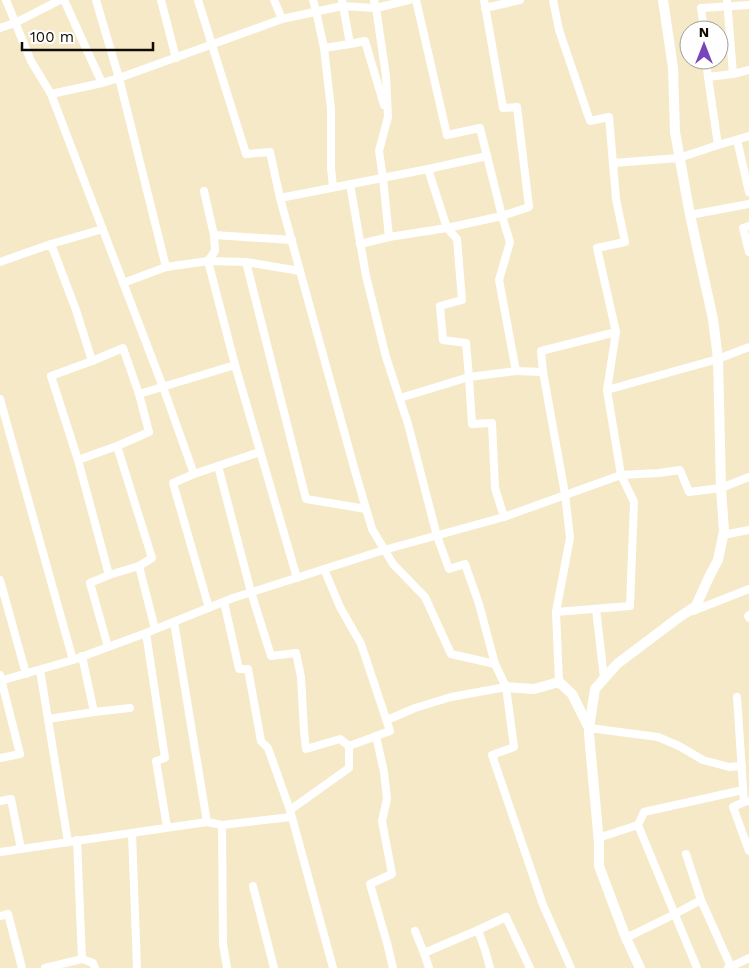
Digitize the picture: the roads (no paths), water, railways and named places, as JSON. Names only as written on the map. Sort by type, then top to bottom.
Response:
[{"type":"street","points":[[6,0],[31,61],[51,94],[163,387],[194,474]]},
{"type":"street","points":[[0,28],[15,23],[60,0]]},
{"type":"street","points":[[64,0],[102,82]]},
{"type":"street","points":[[96,0],[119,78],[166,267]]},
{"type":"street","points":[[161,0],[176,58]]},
{"type":"street","points":[[198,0],[246,154],[270,152],[300,272],[372,529],[393,564],[425,596],[451,654],[495,664]]},
{"type":"street","points":[[276,0],[282,20]]},
{"type":"street","points":[[312,0],[324,48],[331,109],[331,168],[333,187]]},
{"type":"street","points":[[374,0],[386,76],[388,117],[379,151],[389,238]]},
{"type":"street","points":[[51,94],[119,78],[282,20],[342,3],[376,8],[410,0]]},
{"type":"street","points":[[416,0],[447,135],[480,128],[510,242],[499,280],[516,371]]},
{"type":"street","points":[[360,244],[502,216],[529,207],[517,107],[503,108],[484,4],[520,0]]},
{"type":"street","points":[[553,0],[558,30],[590,121],[609,117],[616,199],[625,242],[597,248],[616,332],[606,390],[620,475],[634,502],[630,606],[556,612]]},
{"type":"street","points":[[640,968],[626,938],[599,866],[590,728],[595,689],[617,664],[696,606],[718,560],[724,535],[718,359],[713,319],[690,215],[675,132],[673,68],[663,0]]},
{"type":"street","points":[[342,3],[350,44]]},
{"type":"street","points":[[703,20],[702,8],[727,3],[749,4]]},
{"type":"street","points":[[727,3],[734,74]]},
{"type":"street","points":[[324,48],[381,38]]},
{"type":"street","points":[[364,41],[388,117]]},
{"type":"street","points":[[707,70],[718,145]]},
{"type":"street","points":[[708,77],[749,70]]},
{"type":"street","points":[[613,163],[679,158],[749,136]]},
{"type":"street","points":[[737,140],[749,192]]},
{"type":"street","points":[[280,198],[487,156]]},
{"type":"street","points":[[428,169],[447,228],[456,239],[462,300],[440,306],[442,340],[466,343],[472,424],[492,423],[495,488],[504,517]]},
{"type":"street","points":[[350,184],[366,276],[386,357],[408,424],[437,536],[450,569],[465,564],[479,604],[495,664],[506,687],[514,747],[492,755],[543,905],[571,968]]},
{"type":"street","points":[[204,191],[214,235],[215,251],[208,261],[235,365],[298,578]]},
{"type":"street","points":[[690,215],[749,204]]},
{"type":"street","points":[[749,226],[743,228],[749,252]]},
{"type":"street","points":[[0,262],[51,244],[103,229]]},
{"type":"street","points":[[214,235],[292,240]]},
{"type":"street","points":[[51,244],[76,310],[92,360]]},
{"type":"street","points":[[123,283],[166,267],[208,261],[246,262],[300,272]]},
{"type":"street","points":[[246,262],[306,499],[366,509]]},
{"type":"street","points":[[590,728],[572,694],[559,682],[556,612],[570,538],[565,494],[540,351],[616,332]]},
{"type":"street","points":[[606,390],[718,359],[749,347]]},
{"type":"street","points":[[78,460],[149,432],[139,394],[123,348],[51,376],[78,460],[109,575]]},
{"type":"street","points":[[139,394],[235,365]]},
{"type":"street","points":[[400,398],[469,377],[516,371],[543,372]]},
{"type":"street","points":[[0,399],[73,660]]},
{"type":"street","points":[[108,646],[90,583],[140,566],[152,558],[117,446]]},
{"type":"street","points":[[209,608],[173,483],[260,452]]},
{"type":"street","points":[[0,852],[207,822],[222,825],[290,814],[349,768],[349,746],[340,738],[306,749],[302,677],[296,653],[271,656],[251,592],[218,466]]},
{"type":"street","points":[[0,758],[20,754],[1,679],[26,674],[73,660],[251,592],[384,550],[504,517],[620,475],[659,474],[680,470],[689,492],[721,488],[749,477]]},
{"type":"street","points":[[724,535],[749,530]]},
{"type":"street","points":[[140,566],[155,629]]},
{"type":"street","points":[[324,569],[340,607],[360,644],[390,731],[349,746]]},
{"type":"street","points":[[0,580],[26,674]]},
{"type":"street","points":[[680,616],[749,589]]},
{"type":"street","points":[[224,602],[239,669],[248,669],[261,741],[268,748],[290,814],[333,968]]},
{"type":"street","points":[[596,609],[604,678]]},
{"type":"street","points":[[174,622],[207,822]]},
{"type":"street","points":[[146,633],[165,758],[156,761],[167,828]]},
{"type":"street","points":[[82,656],[94,712]]},
{"type":"street","points":[[40,670],[68,842]]},
{"type":"street","points":[[387,720],[415,708],[451,697],[506,687],[534,688],[559,682]]},
{"type":"street","points":[[737,697],[743,790],[746,802],[734,807],[749,851]]},
{"type":"street","points":[[48,719],[130,708]]},
{"type":"street","points":[[590,728],[658,737],[679,746],[703,760],[729,767],[742,766]]},
{"type":"street","points":[[376,736],[384,772],[387,799],[382,821],[392,874],[370,884],[393,968]]},
{"type":"street","points":[[598,838],[638,825],[644,812],[743,790]]},
{"type":"street","points":[[0,801],[11,799],[22,849]]},
{"type":"street","points":[[222,825],[223,944],[227,968]]},
{"type":"street","points":[[638,825],[697,968]]},
{"type":"street","points":[[132,833],[137,968]]},
{"type":"street","points":[[77,840],[82,959]]},
{"type":"street","points":[[686,854],[701,900],[729,968],[749,958]]},
{"type":"street","points":[[252,886],[274,968]]},
{"type":"street","points":[[626,938],[701,900]]},
{"type":"street","points":[[0,916],[8,914],[22,968]]},
{"type":"street","points":[[424,953],[506,917],[530,968]]},
{"type":"street","points":[[478,930],[490,968]]},
{"type":"street","points":[[414,931],[429,968]]},
{"type":"street","points":[[50,967],[82,959],[93,963],[95,968]]}]
